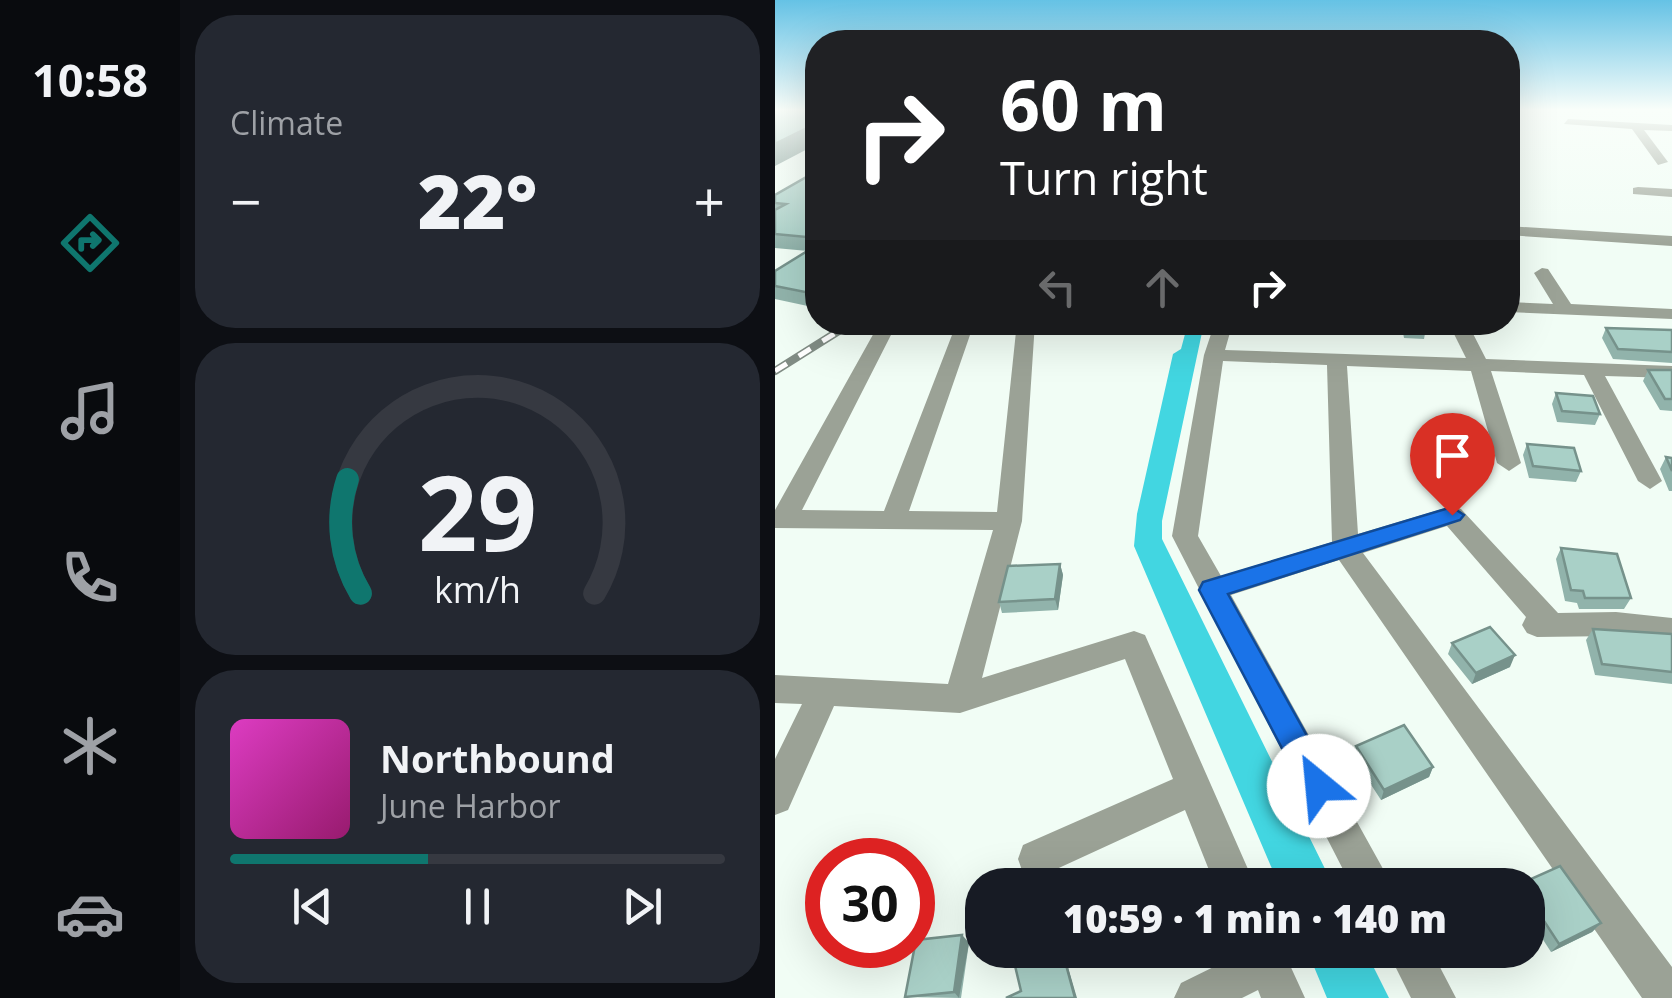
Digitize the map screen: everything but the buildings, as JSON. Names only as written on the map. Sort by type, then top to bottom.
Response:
[{"type":"street","points":[[1657,156],[1662,162]]},
{"type":"street","points":[[1638,191],[1672,194]]},
{"type":"street","points":[[1520,231],[1672,242]]},
{"type":"street","points":[[1542,273],[1565,310]]},
{"type":"street","points":[[1520,308],[1672,314]]},
{"type":"street","points":[[882,335],[780,519],[1009,521]]},
{"type":"street","points":[[893,520],[961,335]]},
{"type":"street","points":[[960,698],[1009,521],[1025,335]]},
{"type":"street","points":[[1220,335],[1185,536],[1364,868]]},
{"type":"street","points":[[1464,335],[1479,364],[1509,463]]},
{"type":"street","points":[[1214,355],[1672,372]]},
{"type":"street","points":[[1337,360],[1346,549],[1668,998]]},
{"type":"street","points":[[1591,369],[1650,481]]},
{"type":"street","points":[[1212,590],[1452,515],[1541,625],[1615,624],[1672,630]]},
{"type":"street","points":[[775,690],[960,698],[1134,644],[1228,868]]},
{"type":"street","points":[[775,797],[825,690]]},
{"type":"street","points":[[1037,859],[1194,788]]},
{"type":"street","points":[[1418,968],[1434,998]]},
{"type":"street","points":[[1196,998],[1271,970]]},
{"type":"water","points":[[1185,335],[1201,335],[1162,521],[1162,539],[1325,868],[1272,868],[1134,546],[1137,514],[1173,354],[1181,349]]},
{"type":"water","points":[[1314,968],[1374,968],[1389,998],[1327,998]]},
{"type":"railway","points":[[775,371],[832,335]]},
{"type":"route","points":[[1319,786],[1212,590],[1452,515]]}]
